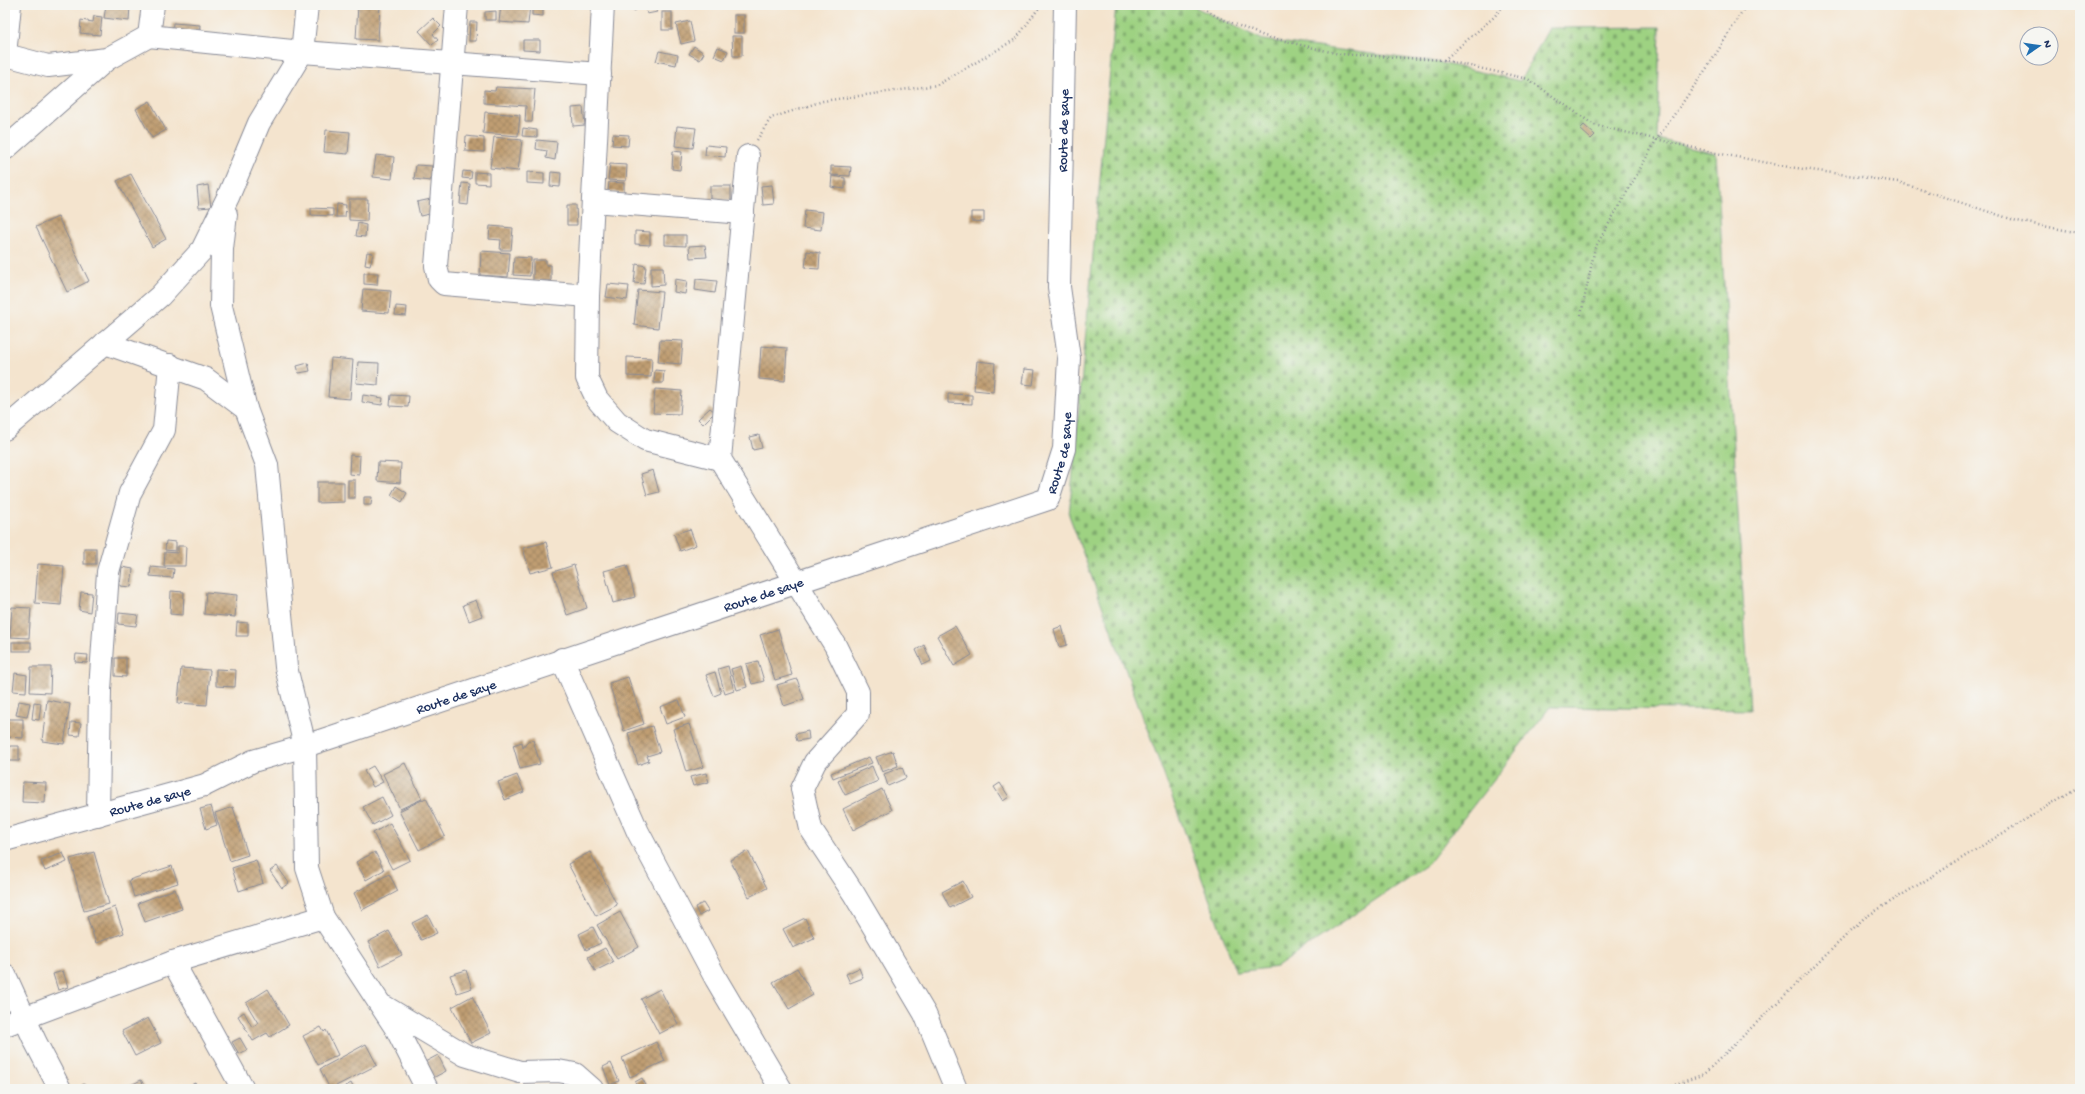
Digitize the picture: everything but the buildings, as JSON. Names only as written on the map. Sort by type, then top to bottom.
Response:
[{"type":"street","points":[[10,5],[6,55],[48,66],[107,59]]},
{"type":"street","points":[[150,36],[153,5]]},
{"type":"street","points":[[5,429],[160,296],[202,250],[228,197],[260,123],[302,52],[307,5]]},
{"type":"street","points":[[457,5],[436,266],[439,279],[444,284],[588,296]]},
{"type":"street","points":[[603,5],[588,296],[587,378],[597,399],[617,422],[645,440],[720,459]]},
{"type":"street","name":"Route de saye","points":[[5,840],[205,786],[253,761],[304,746],[562,659],[1048,499],[1064,450],[1069,358],[1059,287],[1065,5]]},
{"type":"street","points":[[5,149],[107,59],[150,36],[302,52],[600,74]]},
{"type":"street","points":[[748,156],[720,459],[835,645],[858,692],[858,714],[815,762],[802,789],[811,829],[854,894],[925,1014],[956,1089]]},
{"type":"street","points":[[228,197],[222,249],[221,306],[246,409],[267,465],[286,667],[304,746],[307,868],[323,917],[397,1030],[426,1089]]},
{"type":"street","points":[[593,201],[742,213]]},
{"type":"street","points":[[106,343],[206,379],[246,409]]},
{"type":"street","points":[[98,815],[100,690],[108,572],[130,493],[164,430],[170,365]]},
{"type":"street","points":[[562,659],[638,832],[716,979],[781,1089]]},
{"type":"street","points":[[15,1022],[172,962],[323,917]]},
{"type":"street","points":[[172,962],[243,1089]]},
{"type":"street","points":[[5,975],[15,1022],[60,1089]]},
{"type":"street","points":[[381,1005],[464,1054],[520,1072],[558,1071],[576,1074],[592,1089]]},
{"type":"path","points":[[748,156],[771,118],[823,101],[937,85],[1016,39],[1041,5]]},
{"type":"path","points":[[1201,5],[1217,17],[1264,36],[1339,54],[1444,60],[1528,79],[1594,125],[1716,153],[1789,167],[1898,182],[2017,221],[2080,233]]},
{"type":"path","points":[[1444,60],[1494,17],[1504,5]]},
{"type":"path","points":[[1580,315],[1595,248],[1657,140],[1711,62],[1746,5]]},
{"type":"path","points":[[1664,1089],[1704,1074],[1864,918],[2080,786]]},
{"type":"green space","points":[[1116,5],[1191,5],[1263,40],[1441,63],[1520,81],[1549,28],[1660,27],[1657,139],[1716,153],[1750,710],[1550,707],[1428,864],[1277,967],[1236,972],[1069,515]]}]
